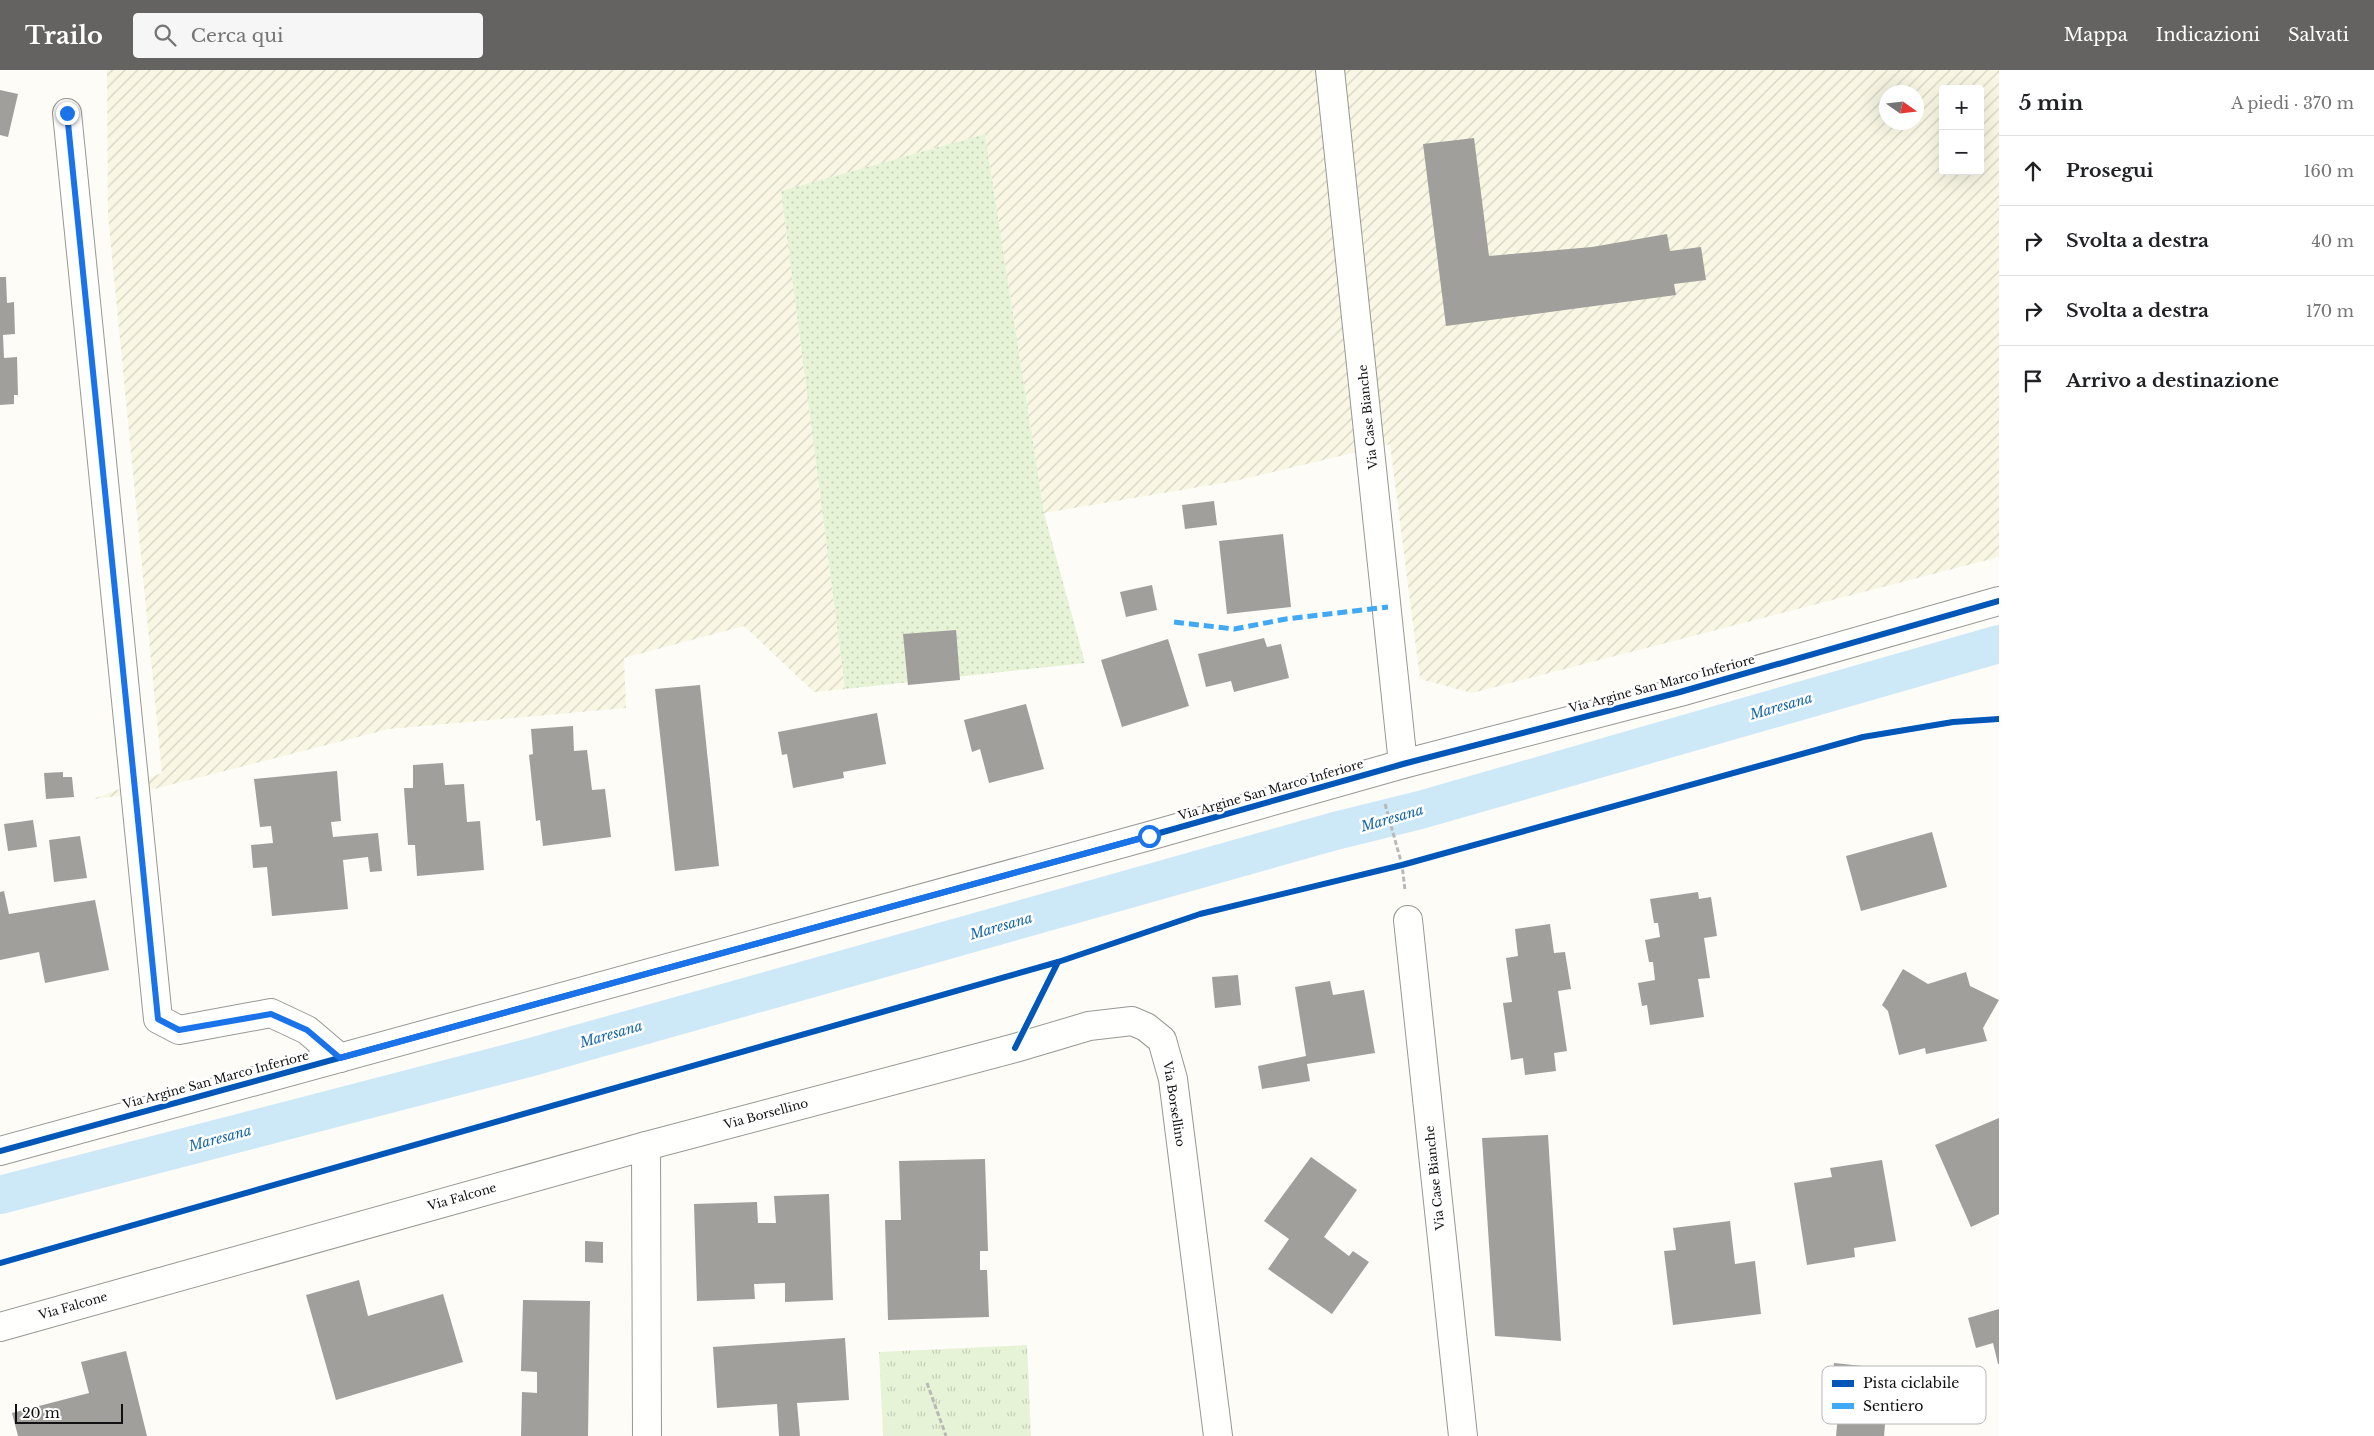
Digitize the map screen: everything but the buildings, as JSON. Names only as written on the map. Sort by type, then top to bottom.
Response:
[{"type":"street","name":"Via Case Bianche","points":[[1330,70],[1404,764]]},
{"type":"street","name":"Via Argine San Marco Inferiore","points":[[67,113],[158,1019],[179,1030],[271,1014],[307,1030],[340,1058]]},
{"type":"street","name":"Via Argine San Marco Inferiore","points":[[0,1151],[1139,839],[1404,764],[1680,692],[1999,601]]},
{"type":"street","name":"Via Case Bianche","points":[[1408,920],[1463,1436]]},
{"type":"street","name":"Via Borsellino","points":[[646,1146],[1015,1048],[1089,1026],[1132,1021],[1146,1027],[1162,1040],[1173,1080],[1218,1436]]},
{"type":"street","name":"Via Falcone","points":[[0,1327],[646,1146]]},
{"type":"street","points":[[646,1146],[647,1436]]},
{"type":"path","points":[[1385,802],[1402,864],[1408,920]]},
{"type":"path","points":[[927,1383],[946,1436]]},
{"type":"shaded area","points":[[107,70],[1999,70],[1999,557],[1472,693],[1420,679],[1390,444],[1235,481],[1044,513],[985,134],[781,191],[845,689],[814,692],[744,626],[624,658],[626,708],[389,729],[134,794],[93,799],[162,773],[108,215]]},
{"type":"green space","points":[[985,134],[1044,513],[1085,663],[845,689],[781,191]]},
{"type":"green space","points":[[1027,1345],[1031,1436],[883,1436],[879,1352]]},
{"type":"waterway","name":"Maresana","points":[[0,1195],[528,1058],[1335,831],[1420,810],[1999,644]]},
{"type":"marked path","points":[[1174,622],[1234,629],[1286,619],[1388,607]]},
{"type":"cycle path","points":[[0,1151],[1149,836],[1403,764],[1680,692],[1999,601]]},
{"type":"cycle path","points":[[0,1263],[1058,962],[1200,914],[1402,865],[1863,737],[1953,722],[1999,719]]},
{"type":"cycle path","points":[[1015,1048],[1058,962]]},
{"type":"route","points":[[67,113],[158,1019],[179,1030],[271,1014],[307,1030],[340,1058],[1149,836]]}]
